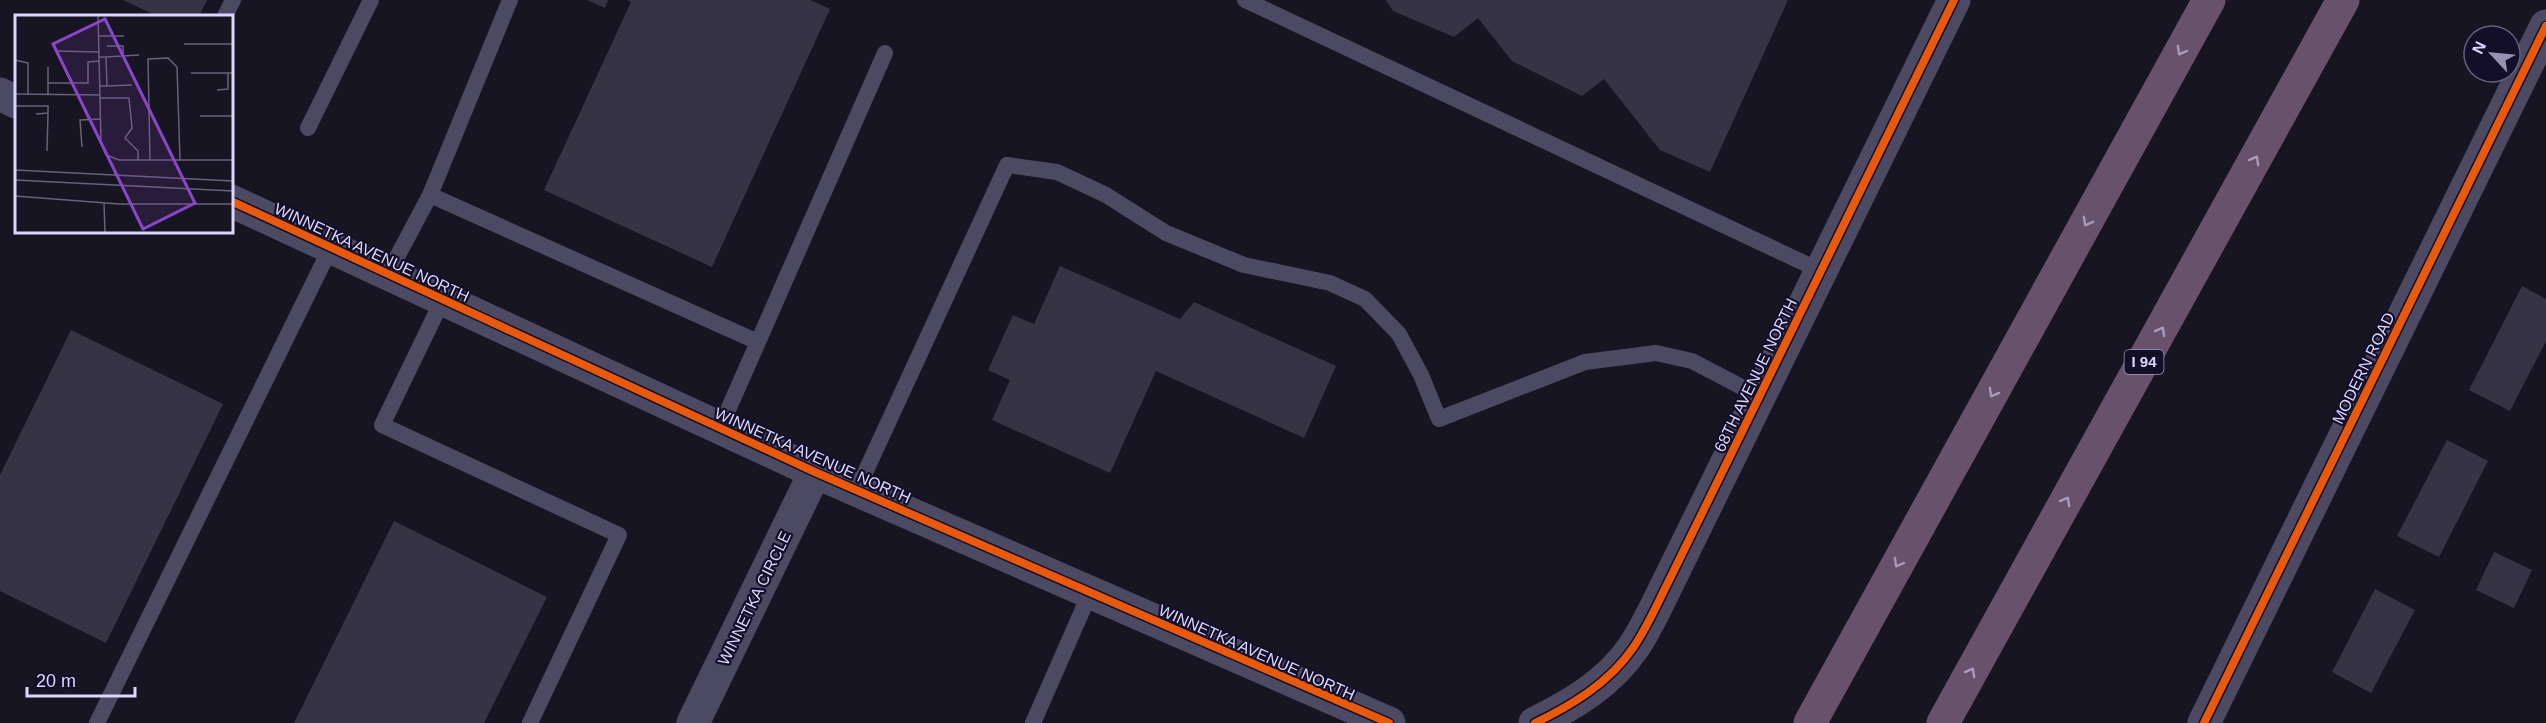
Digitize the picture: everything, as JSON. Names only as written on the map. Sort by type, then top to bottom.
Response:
[{"type":"highway","points":[[1810,723],[2209,0]]},
{"type":"highway","name":"I 94","points":[[1943,723],[2343,0]]},
{"type":"street","name":"68TH AVENUE NORTH","points":[[1535,723],[1569,706],[1604,680],[1633,648],[1656,607],[1954,0]]},
{"type":"street","name":"MODERN ROAD","points":[[2204,723],[2546,26]]},
{"type":"street","points":[[0,94],[15,102]]},
{"type":"street","name":"WINNETKA AVENUE NORTH","points":[[232,201],[815,472],[1389,723]]},
{"type":"street","name":"WINNETKA CIRCLE","points":[[693,723],[815,472]]},
{"type":"lane","points":[[226,15],[234,0]]},
{"type":"lane","points":[[308,128],[371,0]]},
{"type":"lane","points":[[388,274],[430,195],[510,0]]},
{"type":"lane","points":[[1245,0],[1821,271]]},
{"type":"lane","points":[[720,428],[885,53]]},
{"type":"lane","points":[[856,490],[1006,165],[1057,172],[1106,195],[1166,233],[1244,265],[1330,283],[1365,299],[1399,334],[1421,375],[1439,419],[1585,362],[1656,353],[1692,361],[1760,396]]},
{"type":"lane","points":[[430,195],[759,342]]},
{"type":"lane","points":[[97,723],[330,248]]},
{"type":"lane","points":[[443,299],[382,425],[619,535],[530,723]]},
{"type":"lane","points":[[1033,723],[1090,593]]},
{"type":"building","points":[[123,0],[207,0],[200,15],[155,15]]},
{"type":"building","points":[[587,0],[608,0],[605,8]]},
{"type":"building","points":[[627,0],[810,0],[830,9],[712,267],[544,190],[631,2]]},
{"type":"building","points":[[1386,0],[1788,0],[1710,172],[1660,150],[1604,79],[1582,96],[1512,61],[1478,18],[1454,37],[1393,11]]},
{"type":"building","points":[[1060,266],[1180,319],[1194,302],[1336,366],[1304,438],[1156,371],[1110,473],[992,420],[1010,380],[988,370],[1013,315],[1034,324]]},
{"type":"building","points":[[2522,286],[2546,299],[2546,341],[2510,411],[2469,390]]},
{"type":"building","points":[[71,330],[223,404],[106,643],[0,591],[0,475]]},
{"type":"building","points":[[2447,440],[2488,461],[2439,557],[2397,536]]},
{"type":"building","points":[[394,521],[547,597],[484,723],[294,723]]},
{"type":"building","points":[[2494,552],[2532,570],[2514,608],[2476,590]]},
{"type":"building","points":[[2375,589],[2415,610],[2371,693],[2332,672]]},
{"type":"cycle path","points":[[1535,723],[1576,701],[1613,672],[1642,633],[1954,0]]},
{"type":"cycle path","points":[[2204,723],[2546,26]]},
{"type":"cycle path","points":[[232,201],[815,472],[1389,723]]}]
